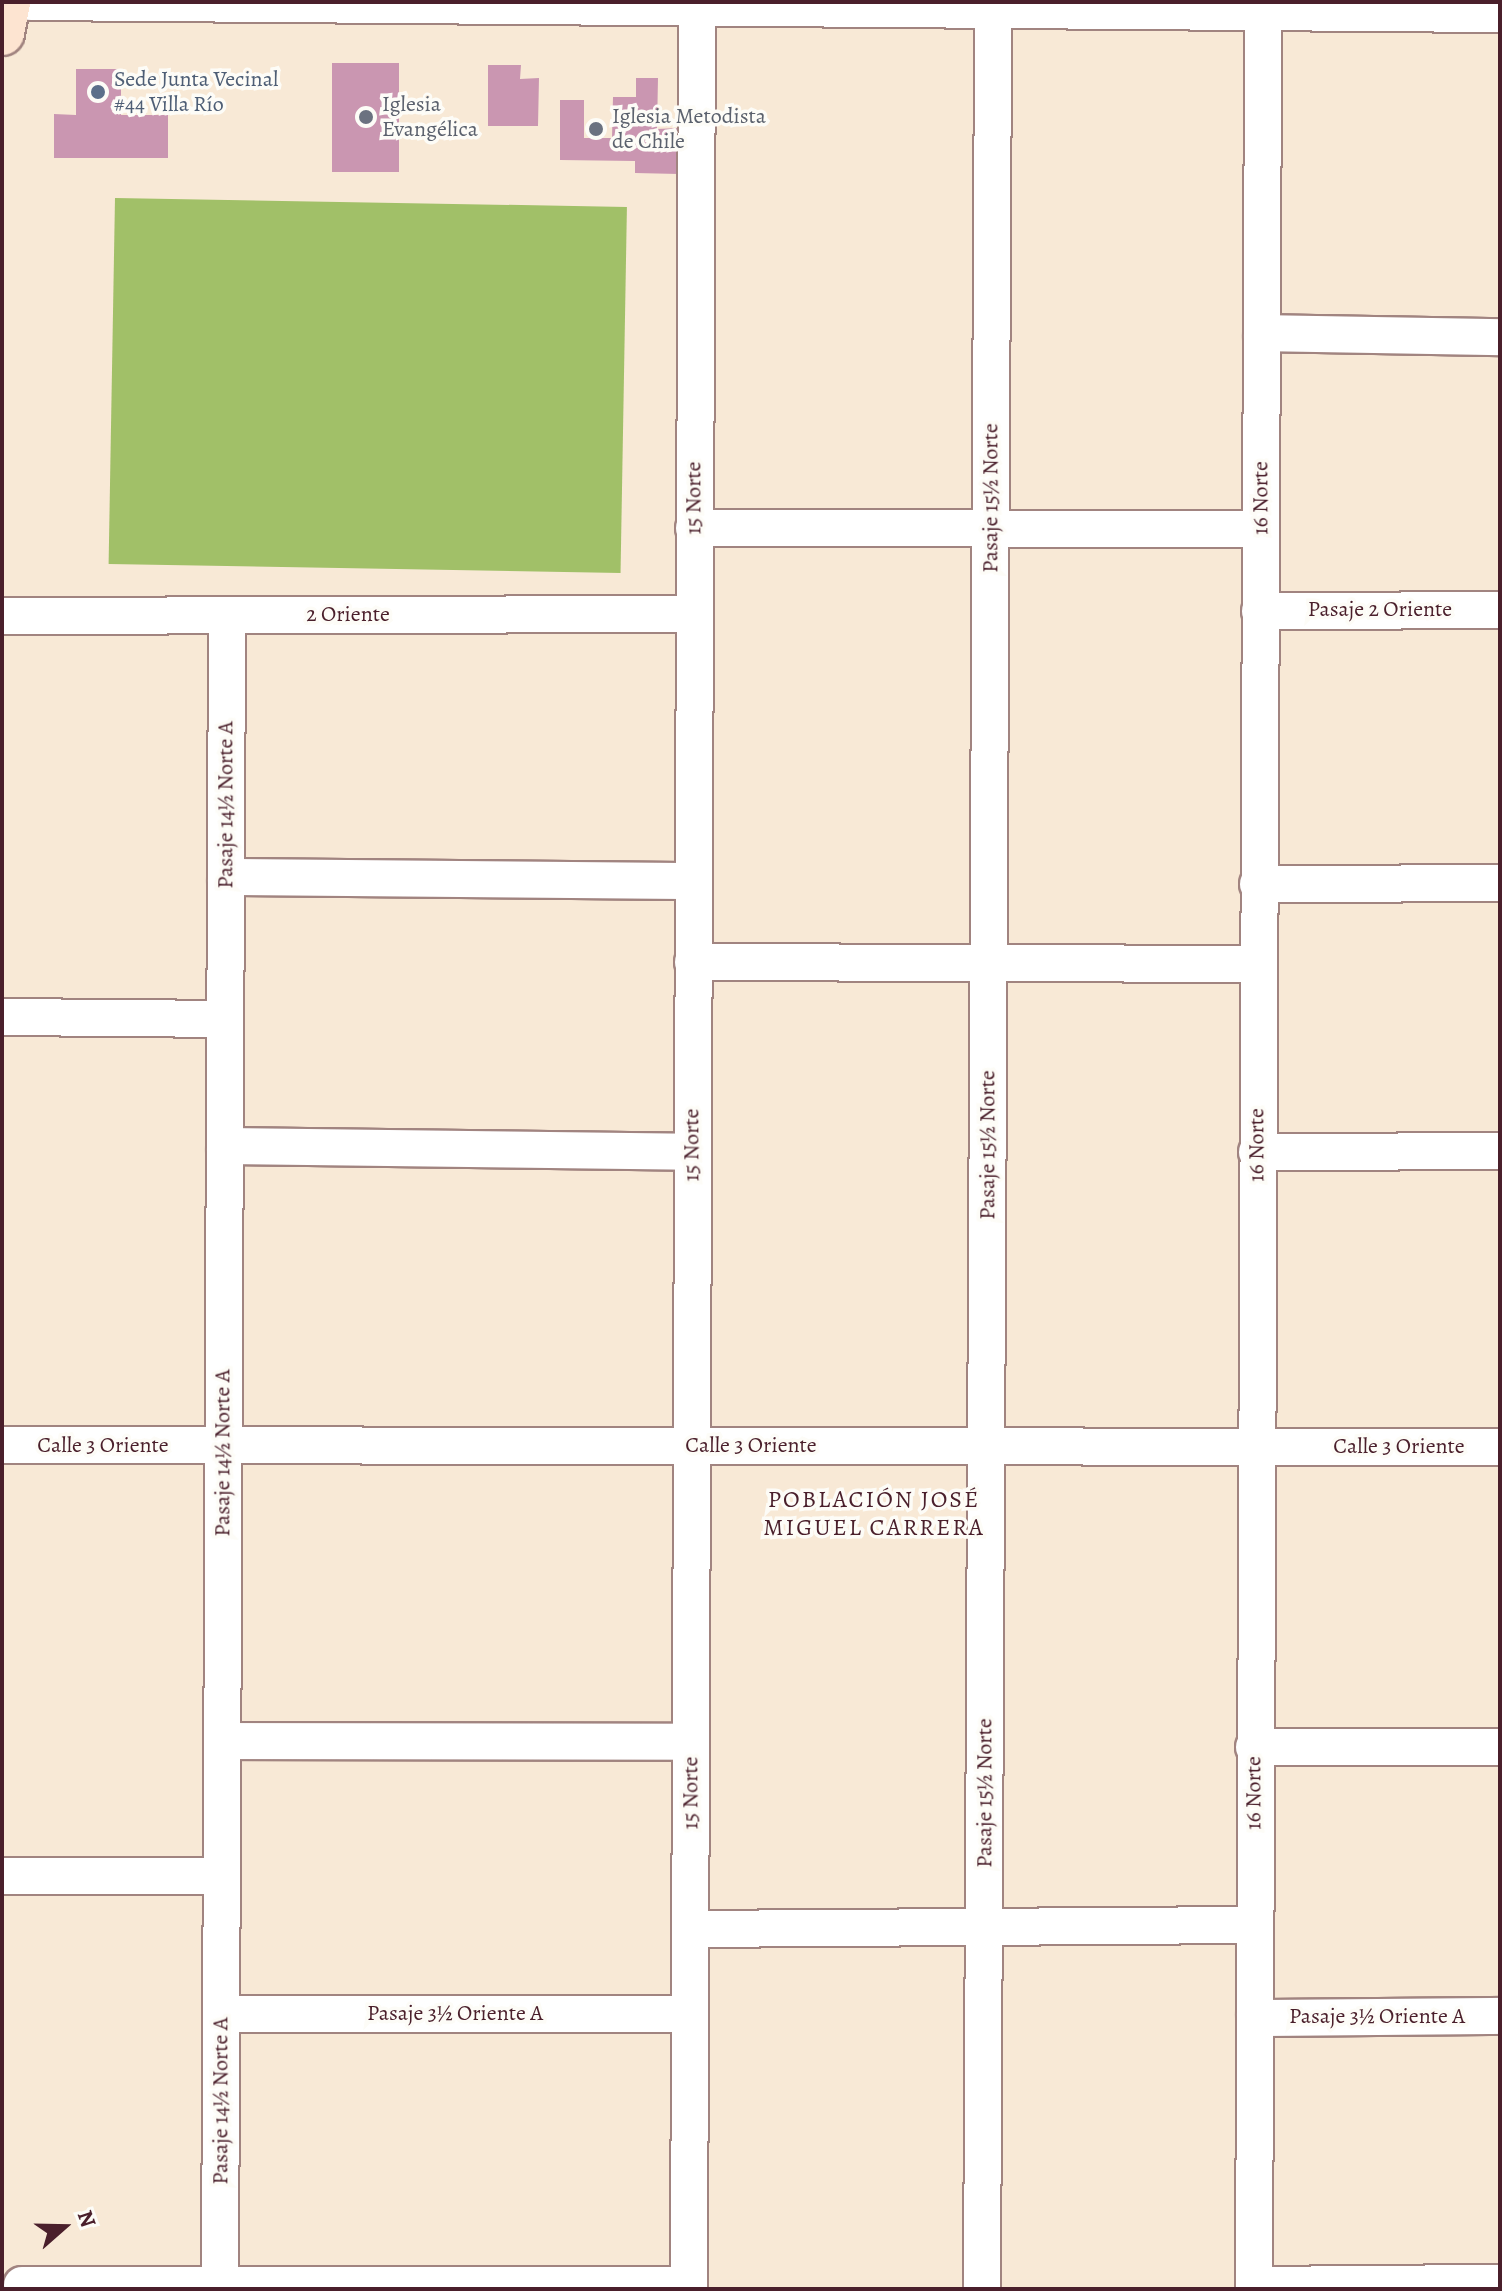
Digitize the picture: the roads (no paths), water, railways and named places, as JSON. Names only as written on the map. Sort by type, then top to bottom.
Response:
[{"type":"street","points":[[2,33],[8,2]]},
{"type":"street","points":[[31,2],[1263,8],[1500,14]]},
{"type":"street","name":"15 Norte","points":[[689,2287],[697,6]]},
{"type":"street","name":"Pasaje 15½ Norte","points":[[982,2289],[993,7]]},
{"type":"street","name":"16 Norte","points":[[1254,2287],[1263,8]]},
{"type":"street","points":[[1262,333],[1500,337]]},
{"type":"street","points":[[694,528],[1261,529]]},
{"type":"street","name":"Pasaje 2 Oriente","points":[[1260,611],[1500,610]]},
{"type":"street","name":"2 Oriente","points":[[2,616],[694,614]]},
{"type":"street","name":"Pasaje 14½ Norte A","points":[[220,2288],[227,616]]},
{"type":"street","points":[[226,877],[693,881]]},
{"type":"street","points":[[1258,884],[1500,883]]},
{"type":"street","points":[[693,962],[1258,964]]},
{"type":"street","points":[[2,1017],[225,1019]]},
{"type":"street","points":[[225,1146],[692,1152]]},
{"type":"street","points":[[1257,1152],[1500,1151]]},
{"type":"street","name":"Calle 3 Oriente","points":[[2,1445],[1500,1447]]},
{"type":"street","points":[[222,1741],[691,1742]]},
{"type":"street","points":[[1254,1747],[1500,1747]]},
{"type":"street","points":[[2,1876],[222,1876]]},
{"type":"street","points":[[690,1929],[1255,1925]]},
{"type":"street","name":"Pasaje 3½ Oriente A","points":[[221,2014],[690,2014]]},
{"type":"street","name":"Pasaje 3½ Oriente A","points":[[1255,2018],[1500,2016]]},
{"type":"street","points":[[17,2282],[220,2288],[689,2287]]},
{"type":"street","points":[[1254,2287],[1500,2283]]},
{"type":"place","name":"Sede Junta Vecinal #44 Villa Río","points":[[98,92]]},
{"type":"place","name":"Iglesia Evangélica","points":[[366,117]]},
{"type":"place","name":"Iglesia Metodista de Chile","points":[[596,129]]},
{"type":"district","name":"POBLACIÓN JOSÉ MIGUEL CARRERA","points":[[874,1514]]}]
